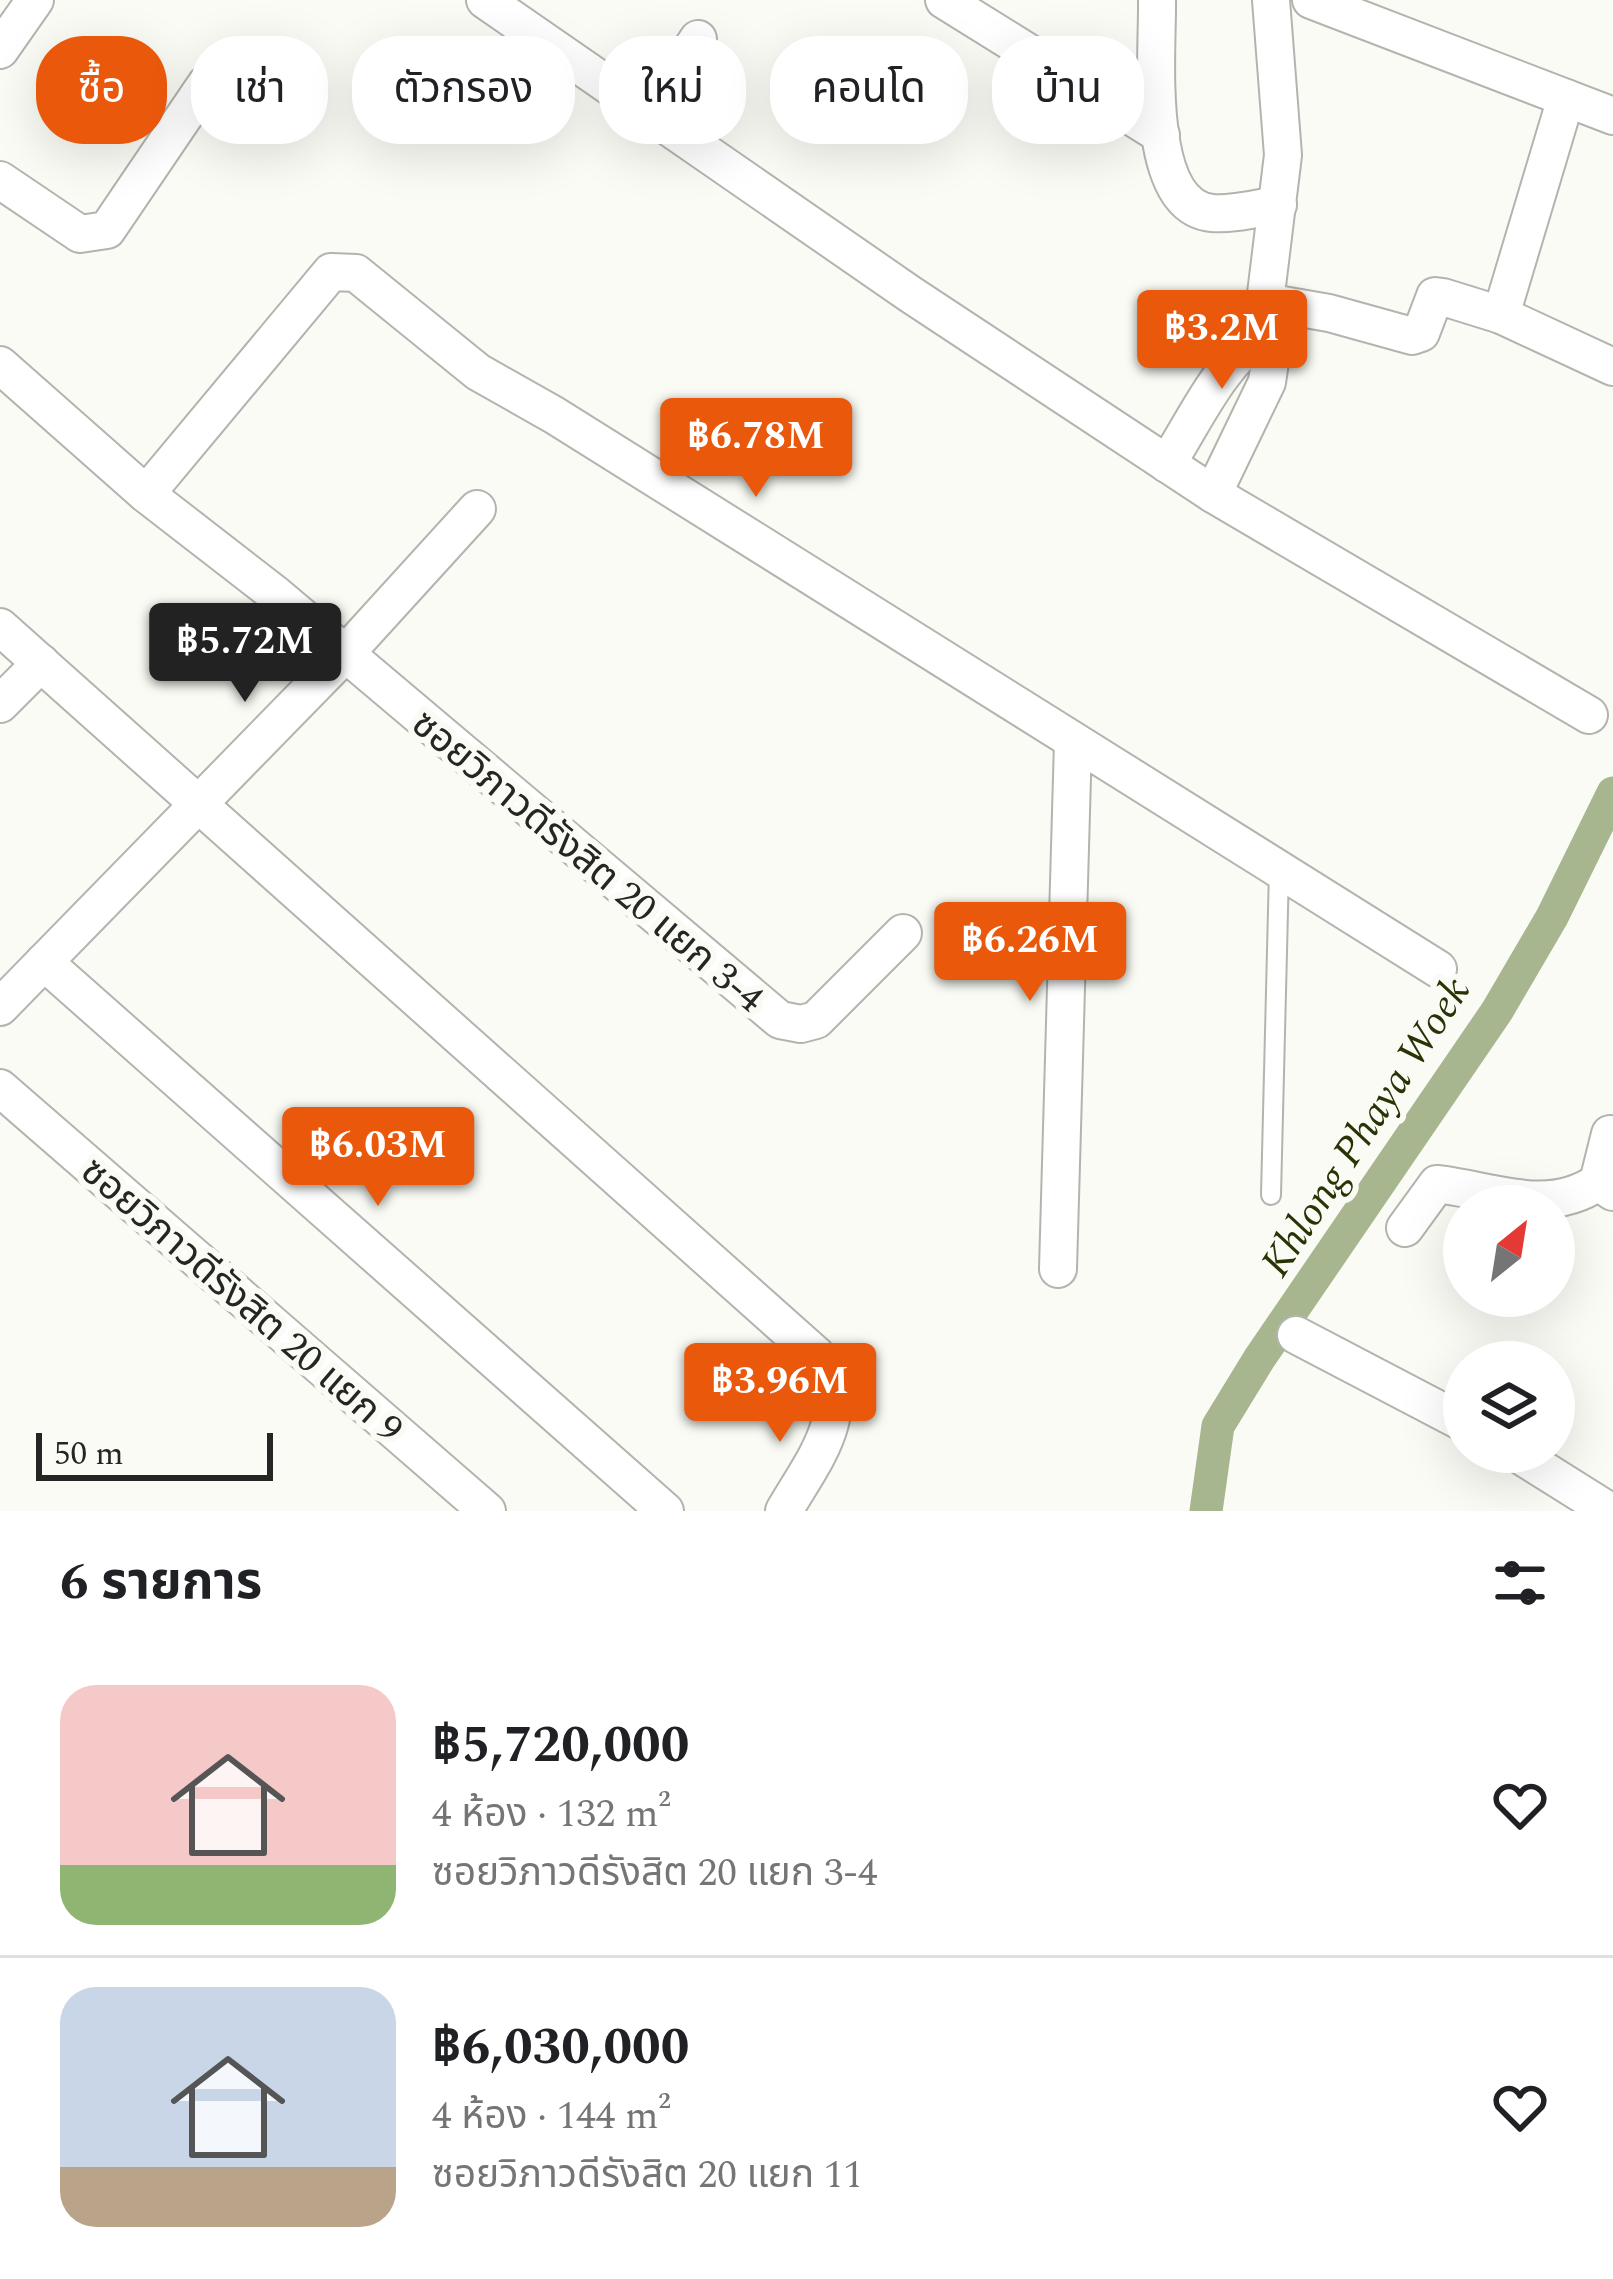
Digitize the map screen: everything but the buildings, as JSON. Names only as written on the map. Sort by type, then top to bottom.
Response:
[{"type":"street","points":[[0,50],[35,0]]},
{"type":"street","points":[[485,0],[599,79]]},
{"type":"street","points":[[944,0],[1161,135]]},
{"type":"street","points":[[1157,0],[1161,152],[1171,184],[1182,199],[1210,214],[1278,205]]},
{"type":"street","points":[[1213,494],[1267,382],[1271,355],[1264,319],[1283,155],[1271,0]]},
{"type":"street","points":[[1311,0],[1613,116]]},
{"type":"street","points":[[1501,315],[1566,98]]},
{"type":"street","points":[[0,180],[80,234],[106,230],[191,106]]},
{"type":"street","points":[[694,144],[1213,494],[1589,715]]},
{"type":"street","points":[[146,494],[331,272],[356,273],[478,372],[554,415],[1438,969]]},
{"type":"street","points":[[1167,464],[1264,319],[1329,313],[1412,336],[1421,333],[1435,296],[1501,315],[1613,367]]},
{"type":"street","name":"ซอยวิภาวดีรังสิต 20 แยก 3-4","points":[[0,365],[146,494],[275,593],[780,1020],[800,1024],[816,1020],[903,933]]},
{"type":"street","points":[[0,1007],[344,654],[477,509]]},
{"type":"street","points":[[0,627],[816,1355],[828,1371],[836,1403],[829,1433],[784,1511]]},
{"type":"street","points":[[0,704],[41,663]]},
{"type":"street","points":[[1058,1269],[1073,742]]},
{"type":"street","points":[[44,962],[665,1511]]},
{"type":"street","name":"ซอยวิภาวดีรังสิต 20 แยก 9","points":[[0,1088],[487,1511]]},
{"type":"street","points":[[1405,1228],[1437,1184],[1530,1200],[1606,1187],[1610,1134]]},
{"type":"street","points":[[1296,1335],[1443,1412]]},
{"type":"street","points":[[1548,1473],[1609,1511]]},
{"type":"lane","points":[[1271,1195],[1279,870]]},
{"type":"waterway","name":"Khlong Phaya Woek","points":[[1206,1511],[1218,1426],[1497,1011],[1552,917],[1613,793]]}]
